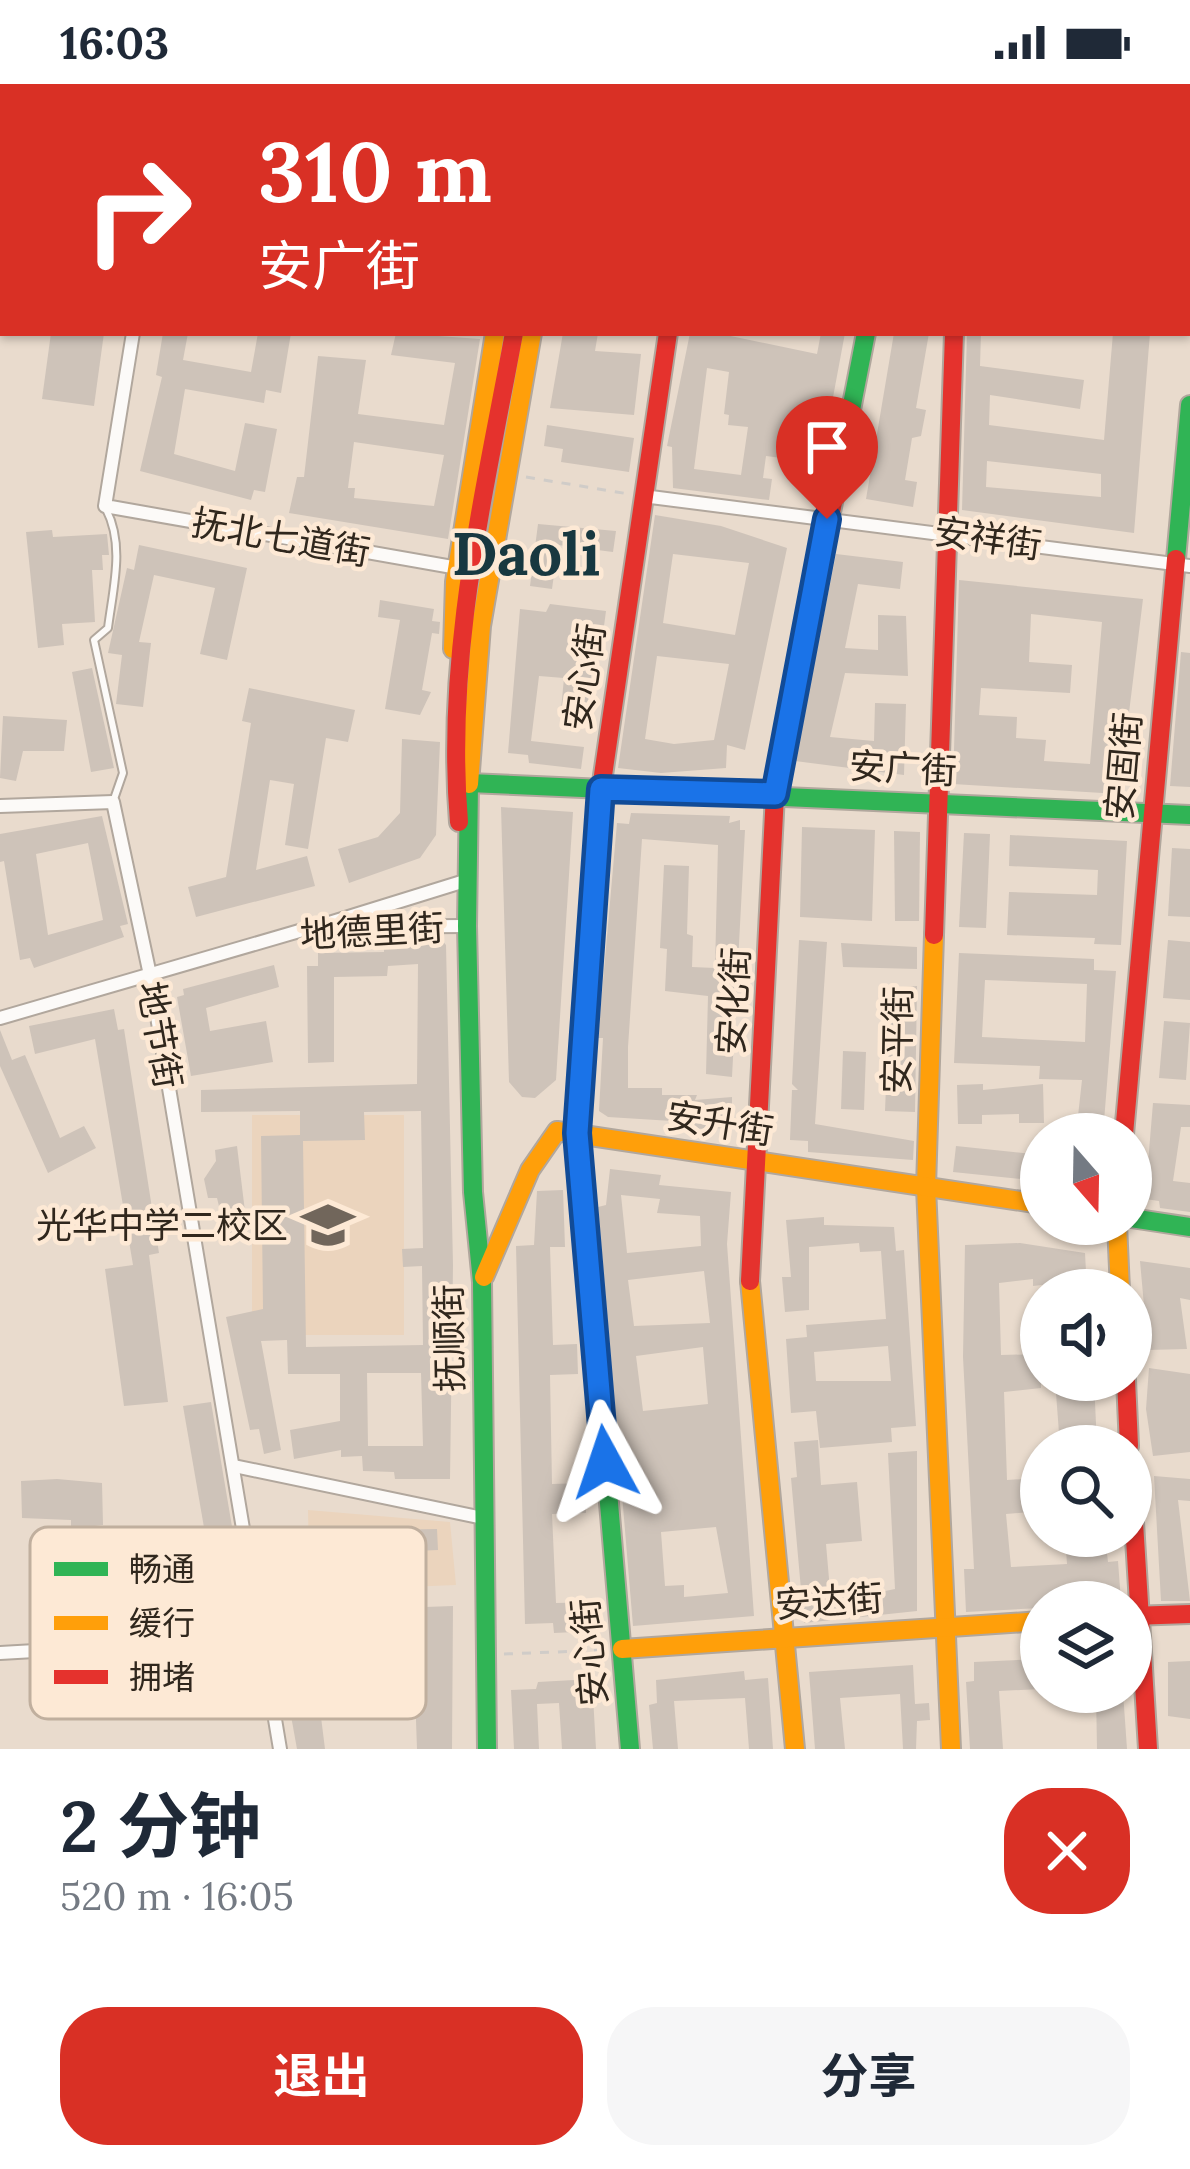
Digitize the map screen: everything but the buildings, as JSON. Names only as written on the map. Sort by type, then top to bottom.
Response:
[{"type":"street","name":"地节街","points":[[105,506],[133,336]]},
{"type":"street","points":[[458,724],[453,662],[458,568],[495,336]]},
{"type":"street","points":[[468,880],[454,778],[458,724],[473,577],[513,336]]},
{"type":"street","points":[[468,880],[481,626],[531,336]]},
{"type":"street","name":"安心街","points":[[630,1749],[577,1133],[601,789],[668,336]]},
{"type":"street","name":"安化街","points":[[795,1749],[748,1256],[759,1163],[775,794],[865,336]]},
{"type":"street","name":"安平街","points":[[951,1749],[926,1186],[954,336]]},
{"type":"street","name":"安固街","points":[[1126,1113],[1152,813],[1182,565],[1190,405]]},
{"type":"street","name":"安祥街","points":[[643,496],[1182,565]]},
{"type":"street","name":"抚北七道街","points":[[105,506],[458,568]]},
{"type":"street","name":"安广街","points":[[470,783],[1190,815]]},
{"type":"street","name":"地节街","points":[[113,802],[150,975],[244,1527]]},
{"type":"street","points":[[0,806],[113,802]]},
{"type":"street","points":[[313,927],[468,880]]},
{"type":"street","name":"抚顺街","points":[[468,880],[472,1192],[482,1282],[487,1749]]},
{"type":"street","name":"地德里街","points":[[0,1018],[313,927],[467,926]]},
{"type":"street","points":[[482,1282],[502,1227],[547,1138],[556,1131],[577,1133]]},
{"type":"street","name":"安升街","points":[[577,1133],[1020,1201]]},
{"type":"street","points":[[1152,1221],[1190,1227]]},
{"type":"street","points":[[234,1466],[483,1518]]},
{"type":"street","points":[[1152,1615],[1190,1614]]},
{"type":"street","name":"安达街","points":[[622,1649],[1020,1622]]},
{"type":"street","points":[[0,1653],[30,1651]]},
{"type":"street","points":[[1144,1713],[1148,1749]]},
{"type":"street","name":"地节街","points":[[275,1719],[280,1749]]},
{"type":"lane","name":"地节街","points":[[105,506],[117,530],[117,558],[108,628],[94,640],[123,772],[113,802]]},
{"type":"path","points":[[505,474],[643,496]]},
{"type":"path","points":[[484,1655],[622,1649]]},
{"type":"shaded area","name":"光华中学二校区","points":[[252,1115],[404,1115],[404,1335],[252,1335]]},
{"type":"shaded area","points":[[308,1510],[450,1522],[456,1585],[426,1586],[426,1527],[308,1527]]},
{"type":"traffic: fast","points":[[835,492],[865,336]]},
{"type":"traffic: fast","points":[[1176,559],[1190,405]]},
{"type":"traffic: fast","points":[[469,783],[1190,815]]},
{"type":"traffic: fast","points":[[469,784],[467,926],[473,1192],[482,1282],[487,1749]]},
{"type":"traffic: fast","points":[[580,1164],[630,1749]]},
{"type":"traffic: fast","points":[[1152,1221],[1190,1227]]},
{"type":"traffic: slow","points":[[453,649],[455,582],[495,336]]},
{"type":"traffic: slow","points":[[469,784],[481,626],[531,336]]},
{"type":"traffic: slow","points":[[934,935],[926,1187],[951,1749]]},
{"type":"traffic: slow","points":[[484,1277],[530,1170],[557,1131],[1020,1201]]},
{"type":"traffic: slow","points":[[1118,1245],[1119,1269]]},
{"type":"traffic: slow","points":[[750,1281],[795,1749]]},
{"type":"traffic: slow","points":[[622,1649],[1020,1622]]},
{"type":"traffic: jam","points":[[459,822],[457,698],[462,637],[513,336]]},
{"type":"traffic: jam","points":[[580,1164],[577,1133],[601,789],[668,336]]},
{"type":"traffic: jam","points":[[934,935],[954,336]]},
{"type":"traffic: jam","points":[[750,1281],[775,794],[835,492]]},
{"type":"traffic: jam","points":[[1126,1113],[1176,559]]},
{"type":"traffic: jam","points":[[1127,1401],[1128,1425]]},
{"type":"traffic: jam","points":[[1136,1557],[1148,1749]]},
{"type":"traffic: jam","points":[[1152,1615],[1190,1614]]},
{"type":"place","name":"光华中学二校区","points":[[328,1225]]},
{"type":"district","name":"Daoli","points":[[526,553]]},
{"type":"route","points":[[605,1462],[577,1133],[601,789],[775,794],[827,519]]}]
